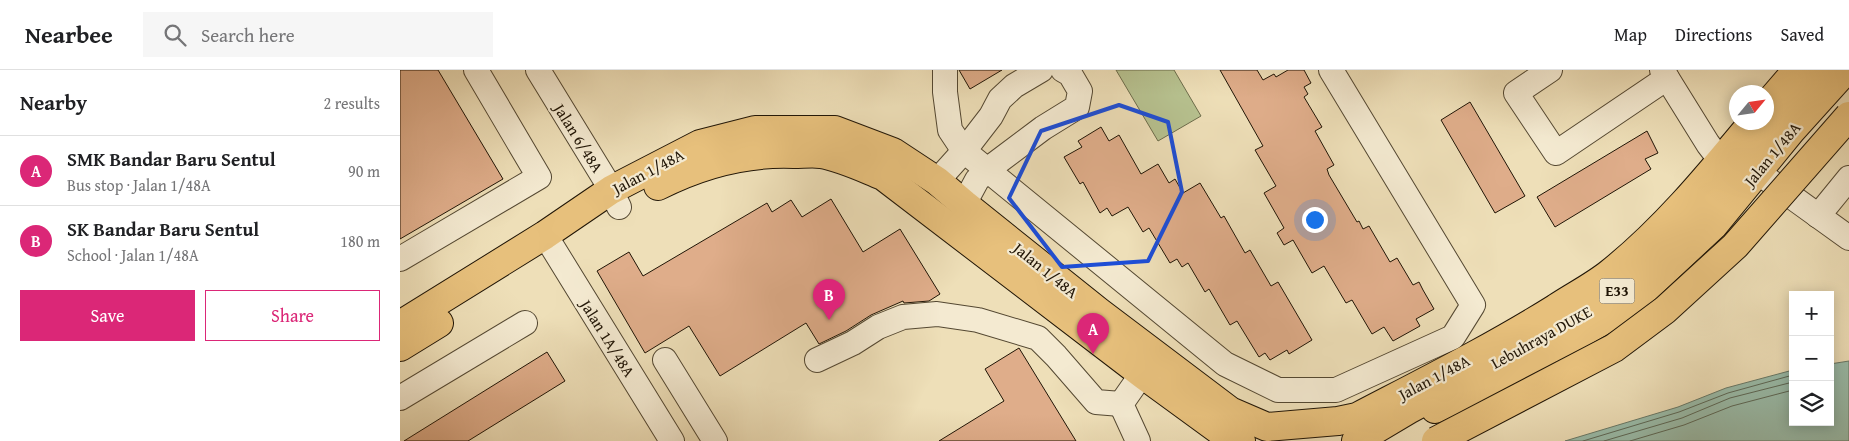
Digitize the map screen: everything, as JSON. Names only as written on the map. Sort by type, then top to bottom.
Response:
[{"type":"main road","points":[[1774,97],[1797,70]]},
{"type":"main road","name":"Lebuhraya DUKE","points":[[1356,441],[1408,410],[1581,317],[1659,260],[1822,70]]},
{"type":"main road","name":"Jalan 1/48A","points":[[1370,441],[1528,364],[1625,308],[1714,225],[1756,171],[1846,70]]},
{"type":"main road","name":"E33","points":[[1436,441],[1614,348],[1666,310],[1735,246],[1849,116]]},
{"type":"main road","name":"Jalan 1/48A","points":[[400,347],[549,242],[700,144],[756,130],[835,130],[892,152],[937,181],[1099,312],[1230,411],[1265,434],[1357,417],[1509,337],[1608,275],[1630,257],[1664,224],[1746,130]]},
{"type":"main road","name":"Jalan 1/48A","points":[[615,198],[719,161],[769,153],[821,154],[852,163],[883,176],[1142,374],[1223,432],[1241,441]]},
{"type":"main road","name":"Jalan 1/48A","points":[[400,325],[549,242]]},
{"type":"street","points":[[400,259],[539,177],[476,70]]},
{"type":"street","name":"Jalan 6/48A","points":[[538,70],[615,198]]},
{"type":"street","points":[[945,70],[945,92],[950,130],[964,150],[987,170],[1225,364],[1278,390],[1336,390],[1453,337],[1473,305],[1331,70]]},
{"type":"street","points":[[937,181],[991,116],[1000,99],[1014,86],[1041,70]]},
{"type":"street","points":[[964,204],[978,180],[987,170],[1043,128],[1077,107],[1080,91],[1070,74],[1063,70]]},
{"type":"street","points":[[1550,70],[1516,92],[1556,153],[1665,74],[1708,144],[1721,161]]},
{"type":"street","points":[[1756,171],[1849,238]]},
{"type":"street","points":[[1818,216],[1849,178]]},
{"type":"street","name":"Jalan 1A/48A","points":[[549,242],[672,441]]},
{"type":"street","points":[[816,360],[903,317],[937,314],[978,320],[1038,338],[1096,402],[1121,404]]},
{"type":"street","points":[[400,398],[526,323]]},
{"type":"street","points":[[665,360],[715,441]]},
{"type":"street","points":[[1121,404],[1142,374]]},
{"type":"street","points":[[1121,404],[1138,441]]},
{"type":"highlighted area","points":[[1119,105],[1168,122],[1182,192],[1148,261],[1062,267],[1009,198],[1041,131]]},
{"type":"shaded area","points":[[1116,70],[1174,70],[1201,116],[1158,141]]},
{"type":"water","points":[[1849,361],[1849,441],[1565,441],[1678,407],[1726,388],[1789,371],[1789,426],[1834,426],[1834,363]]},
{"type":"building","points":[[400,70],[438,70],[503,179],[400,239]]},
{"type":"building","points":[[959,70],[1002,70],[970,89]]},
{"type":"building","points":[[1220,70],[1257,70],[1263,80],[1274,74],[1276,77],[1288,70],[1304,70],[1311,83],[1304,87],[1308,94],[1304,97],[1322,127],[1315,131],[1334,165],[1327,169],[1329,175],[1357,222],[1359,221],[1363,229],[1369,226],[1390,262],[1397,258],[1413,285],[1419,282],[1434,309],[1416,319],[1420,326],[1393,341],[1384,327],[1372,334],[1352,300],[1346,303],[1324,266],[1312,273],[1293,240],[1284,245],[1277,233],[1284,228],[1264,193],[1276,186],[1255,150],[1263,146]]},
{"type":"building","points":[[1470,102],[1525,196],[1495,213],[1441,120]]},
{"type":"building","points":[[1101,127],[1109,141],[1119,135],[1141,174],[1158,164],[1169,183],[1175,179],[1183,193],[1200,183],[1221,218],[1224,216],[1245,253],[1250,250],[1271,286],[1278,282],[1312,340],[1289,354],[1287,350],[1270,360],[1265,353],[1259,357],[1237,321],[1230,325],[1209,289],[1205,292],[1188,263],[1182,267],[1177,259],[1170,263],[1149,228],[1143,232],[1128,207],[1112,216],[1107,208],[1100,213],[1083,182],[1080,184],[1064,157],[1082,147],[1078,141]]},
{"type":"building","points":[[1647,131],[1658,153],[1645,159],[1651,169],[1555,227],[1537,197]]},
{"type":"building","points":[[831,199],[863,252],[900,229],[940,294],[929,301],[904,303],[903,301],[871,315],[846,331],[819,344],[806,323],[720,376],[689,326],[645,353],[597,271],[629,252],[643,276],[767,203],[772,212],[791,200],[802,217]]},
{"type":"building","points":[[1019,348],[1076,441],[939,441],[1004,401],[985,369]]},
{"type":"building","points":[[547,352],[565,381],[468,441],[404,441]]},
{"type":"place","name":"SK Bandar Baru Sentul","points":[[829,320]]},
{"type":"place","name":"SMK Bandar Baru Sentul","points":[[1093,354]]}]
